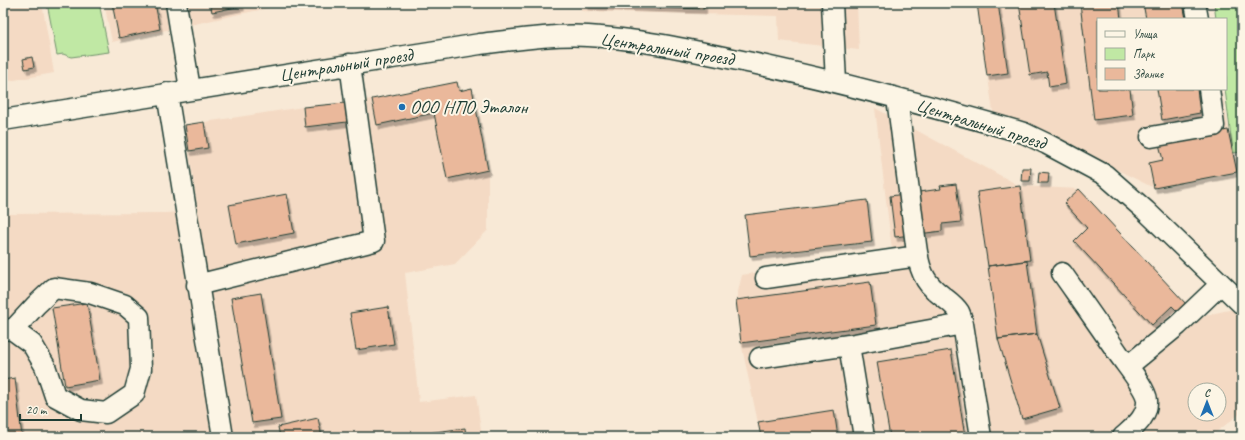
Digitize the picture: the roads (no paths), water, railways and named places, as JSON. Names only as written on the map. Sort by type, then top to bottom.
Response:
[{"type":"street","points":[[176,3],[190,89]]},
{"type":"street","points":[[832,3],[836,82]]},
{"type":"street","points":[[1195,3],[1198,18]]},
{"type":"street","name":"Центральный проезд","points":[[3,120],[480,44],[537,38],[587,36],[631,39],[683,48],[836,82],[1024,134],[1047,144],[1105,175],[1146,211],[1242,304]]},
{"type":"street","points":[[197,285],[374,240],[350,64]]},
{"type":"street","points":[[1151,137],[1214,126],[1208,90]]},
{"type":"street","points":[[166,94],[222,437]]},
{"type":"street","points":[[897,98],[918,256],[925,279],[959,312],[963,324],[981,437]]},
{"type":"street","points":[[766,278],[918,256]]},
{"type":"street","points":[[1062,273],[1128,366],[1146,395],[1147,402],[1144,416],[1140,422],[1123,437]]},
{"type":"street","points":[[1128,366],[1178,325],[1221,284]]},
{"type":"street","points":[[54,288],[90,293],[125,305],[139,317],[141,369],[134,394],[106,413],[81,410],[55,396],[45,366],[32,344],[8,329],[54,288]]},
{"type":"street","points":[[760,358],[963,324]]},
{"type":"street","points":[[849,344],[864,437]]},
{"type":"place","name":"ООО НПО Эталон","points":[[402,107]]}]
